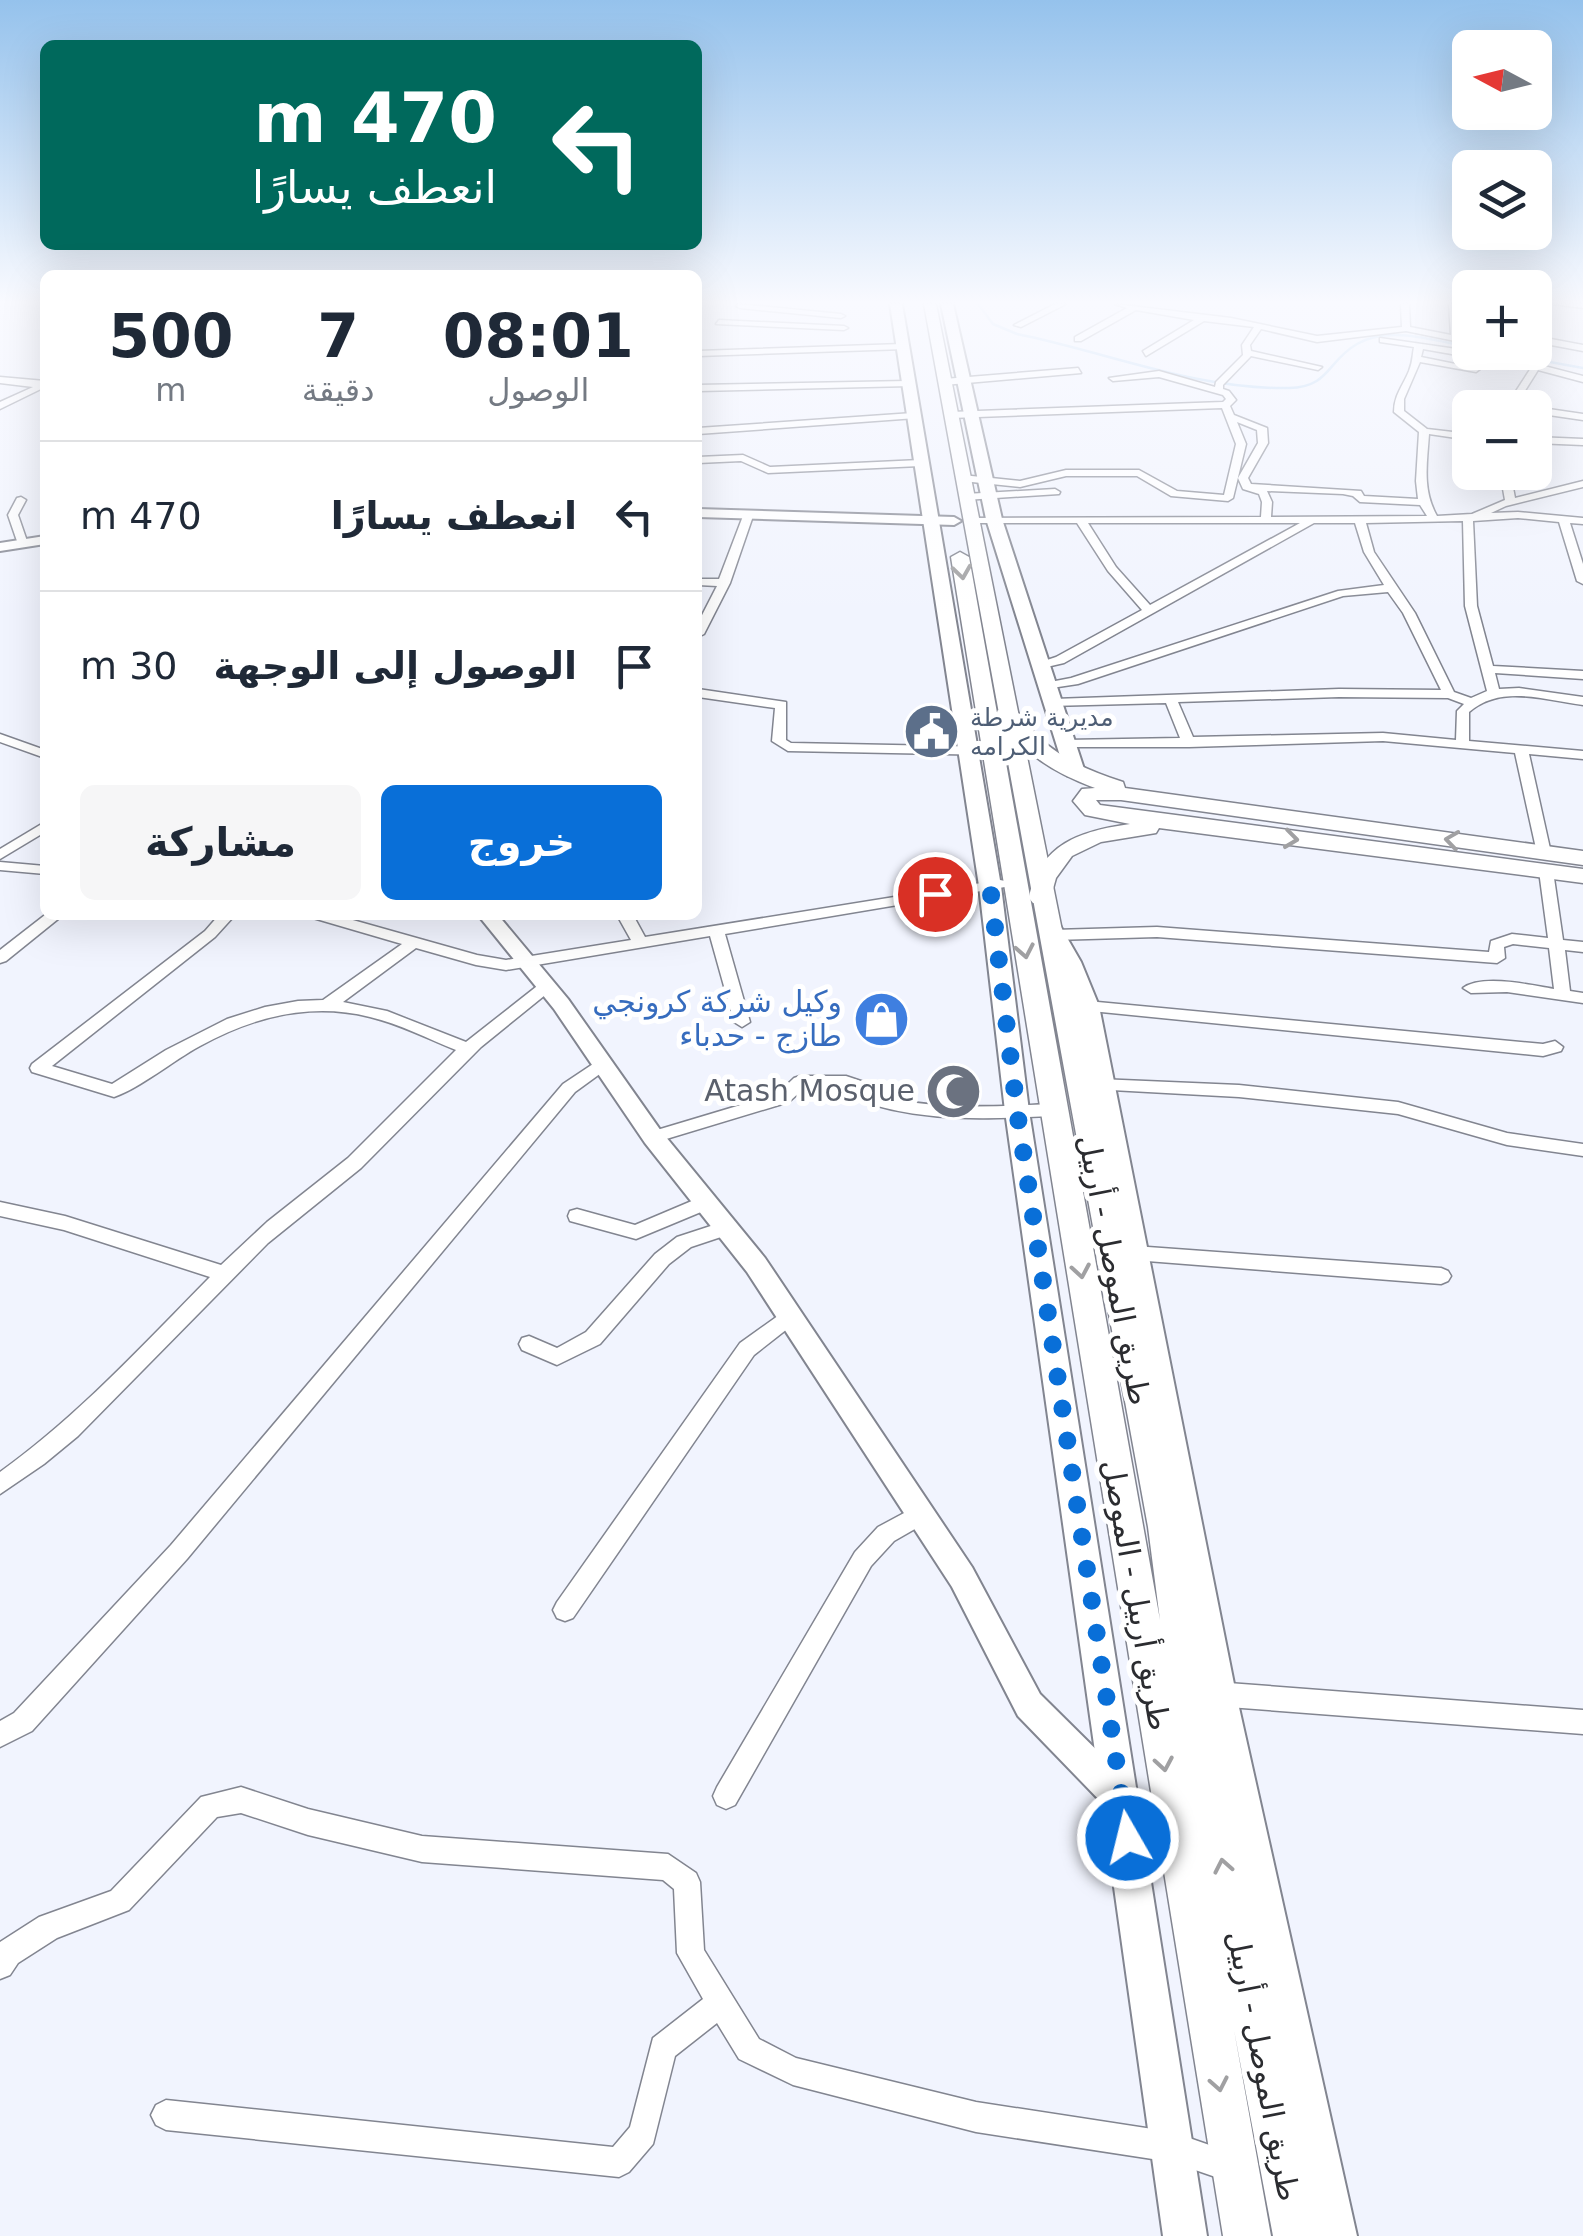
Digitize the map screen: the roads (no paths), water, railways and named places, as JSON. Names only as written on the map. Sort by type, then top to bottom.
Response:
[{"type":"main road","points":[[912,408],[920,463],[951,521]]},
{"type":"main road","points":[[932,408],[951,521],[980,751]]},
{"type":"main road","name":"طريق الموصل - أربيل","points":[[950,408],[965,496],[951,521],[1007,712],[1029,904],[1204,1694],[1297,2236]]},
{"type":"main road","points":[[969,408],[994,519],[1075,772]]},
{"type":"main road","points":[[1007,712],[1030,744],[1075,772],[1160,799]]},
{"type":"main road","name":"طريق أربيل - الموصل","points":[[980,751],[1029,904],[1053,1110],[1248,2236]]},
{"type":"main road","points":[[1583,858],[1545,862],[1194,826],[1101,812],[1084,801],[1098,793],[1160,799],[1545,862],[1583,876]]},
{"type":"main road","points":[[1185,2236],[1017,1111],[1029,904],[1047,867],[1076,844],[1137,830],[1194,826]]},
{"type":"main road","points":[[1029,904],[1087,1006],[1134,1253],[1204,1694],[1335,2236]]},
{"type":"main road","points":[[1125,1532],[1164,1527]]},
{"type":"street","points":[[951,415],[1147,408]]},
{"type":"street","points":[[965,496],[1066,473],[1139,474],[1176,494],[1228,498],[1241,444],[1226,408]]},
{"type":"street","points":[[1399,408],[1424,431],[1452,435]]},
{"type":"street","points":[[1552,412],[1583,417]]},
{"type":"street","points":[[702,431],[913,416]]},
{"type":"street","points":[[1231,417],[1262,428],[1264,443],[1243,478],[1248,487],[1263,492],[1266,520]]},
{"type":"street","points":[[1424,431],[1421,481],[1424,502],[1433,518]]},
{"type":"street","points":[[1552,441],[1583,442]]},
{"type":"street","points":[[702,460],[743,458],[768,470],[920,463]]},
{"type":"street","points":[[962,478],[987,488],[1055,492]]},
{"type":"street","points":[[1493,691],[1468,579],[1468,520],[1511,502],[1583,484]]},
{"type":"street","points":[[1248,487],[1342,490],[1357,493],[1360,499],[1424,502]]},
{"type":"street","points":[[1509,490],[1511,502]]},
{"type":"street","points":[[21,500],[12,515],[23,544]]},
{"type":"street","points":[[702,513],[951,521],[1479,515],[1583,521]]},
{"type":"street","points":[[702,626],[724,583],[748,516]]},
{"type":"street","points":[[1563,518],[1583,581]]},
{"type":"street","points":[[1080,519],[1112,568],[1148,610]]},
{"type":"street","points":[[1042,666],[1060,660],[1314,519]]},
{"type":"street","points":[[1359,519],[1369,552],[1408,612],[1449,694]]},
{"type":"street","points":[[0,548],[40,541]]},
{"type":"street","points":[[702,582],[724,583]]},
{"type":"street","points":[[1048,686],[1074,681],[1342,593],[1390,588]]},
{"type":"street","points":[[1488,669],[1583,675]]},
{"type":"street","points":[[1462,743],[1463,711],[1470,702],[1493,691],[1583,701]]},
{"type":"street","points":[[702,694],[782,704],[779,741],[788,747],[980,751]]},
{"type":"street","points":[[1054,704],[1170,698],[1449,694],[1470,702]]},
{"type":"street","points":[[1170,698],[1189,742]]},
{"type":"street","points":[[1066,744],[1383,737],[1583,755]]},
{"type":"street","points":[[0,738],[40,752]]},
{"type":"street","points":[[1521,749],[1545,862],[1564,995]]},
{"type":"street","points":[[0,855],[40,829]]},
{"type":"street","points":[[0,866],[40,869]]},
{"type":"street","points":[[338,920],[506,965],[716,930],[1029,904],[1157,932],[1497,958]]},
{"type":"street","points":[[0,958],[49,920]]},
{"type":"street","points":[[223,920],[210,934],[38,1068],[114,1091],[199,1036],[267,1010],[326,1006],[368,1011],[470,1049]]},
{"type":"street","points":[[492,920],[547,987],[653,1137],[726,1228],[789,1316],[962,1577],[1029,1705],[1122,1800]]},
{"type":"street","points":[[628,920],[641,943]]},
{"type":"street","points":[[716,930],[742,1022]]},
{"type":"street","points":[[326,1006],[416,940]]},
{"type":"street","points":[[1507,987],[1496,944],[1512,940],[1583,948]]},
{"type":"street","points":[[0,1484],[99,1402],[264,1235],[348,1170],[513,1008],[547,987]]},
{"type":"street","points":[[1471,988],[1507,987],[1583,998]]},
{"type":"street","points":[[1087,1006],[1543,1050],[1556,1047]]},
{"type":"street","points":[[0,1735],[23,1722],[166,1567],[569,1088],[602,1064]]},
{"type":"street","points":[[653,1137],[783,1098],[800,1082],[846,1082],[870,1090],[876,1100],[894,1106],[971,1113],[1053,1110]]},
{"type":"street","points":[[1099,1085],[1240,1092],[1398,1108],[1507,1140],[1583,1150]]},
{"type":"street","points":[[577,1216],[636,1232],[706,1202]]},
{"type":"street","points":[[0,1209],[118,1238],[225,1274]]},
{"type":"street","points":[[529,1344],[557,1357],[593,1338],[662,1259],[684,1242],[726,1228]]},
{"type":"street","points":[[1134,1253],[1440,1276]]},
{"type":"street","points":[[565,1610],[747,1348],[789,1316]]},
{"type":"street","points":[[726,1796],[863,1559],[886,1534],[919,1515]]},
{"type":"street","points":[[1204,1694],[1583,1722]]},
{"type":"street","points":[[0,1965],[8,1953],[48,1927],[120,1901],[210,1806],[240,1800],[308,1822],[422,1849],[530,1854],[668,1868],[687,1882],[691,1954],[750,2050],[793,2071],[976,2117],[1172,2147],[1235,2169]]},
{"type":"street","points":[[166,2115],[620,2162],[643,2134],[663,2048],[721,2002]]},
{"type":"place","name":"مديرية شرطة الكرامه","points":[[931,731]]},
{"type":"place","name":"وكيل شركة كرونجي طازج - حدباء","points":[[881,1019]]},
{"type":"place","name":"Atash Mosque","points":[[954,1091]]}]
